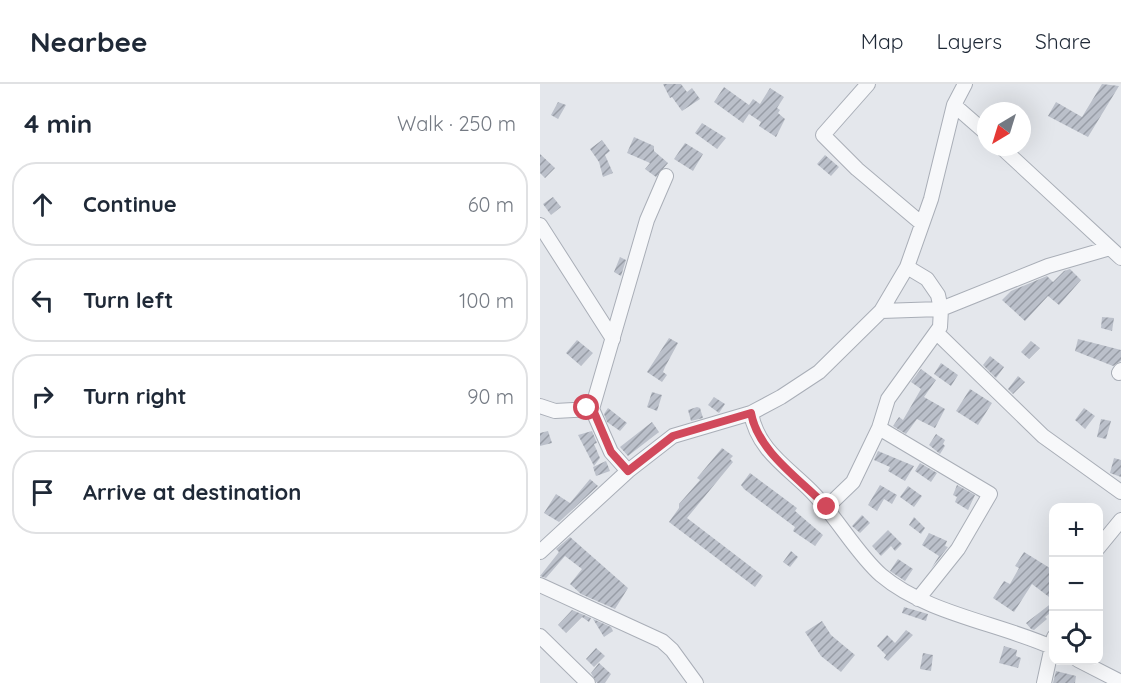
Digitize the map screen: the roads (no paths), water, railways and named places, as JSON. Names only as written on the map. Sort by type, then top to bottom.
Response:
[{"type":"street","points":[[868,84],[823,135],[858,169],[921,223]]},
{"type":"street","points":[[540,552],[628,471],[673,436],[751,413],[819,372],[881,310],[907,267],[931,199],[954,105],[965,84]]},
{"type":"street","points":[[954,105],[977,125]]},
{"type":"street","points":[[1011,156],[1121,258]]},
{"type":"street","points":[[628,471],[607,444],[592,409],[647,220],[666,176]]},
{"type":"street","points":[[540,225],[613,339]]},
{"type":"street","points":[[881,310],[941,309],[1048,266],[1110,248]]},
{"type":"street","points":[[827,507],[853,482],[879,428],[888,399],[937,333],[941,309],[938,295],[927,279],[907,267]]},
{"type":"street","points":[[937,333],[1043,436],[1121,492]]},
{"type":"street","points":[[540,406],[555,411],[592,409]]},
{"type":"street","points":[[751,413],[753,426],[763,446],[827,507],[864,558],[881,575],[918,599],[1049,643]]},
{"type":"street","points":[[879,428],[990,494],[945,566],[918,599]]},
{"type":"street","points":[[1103,542],[1121,519]]},
{"type":"street","points":[[540,585],[662,641],[672,650],[696,683]]},
{"type":"street","points":[[540,636],[588,683]]},
{"type":"street","points":[[1044,683],[1049,659]]},
{"type":"street","points":[[1088,665],[1121,682]]}]
